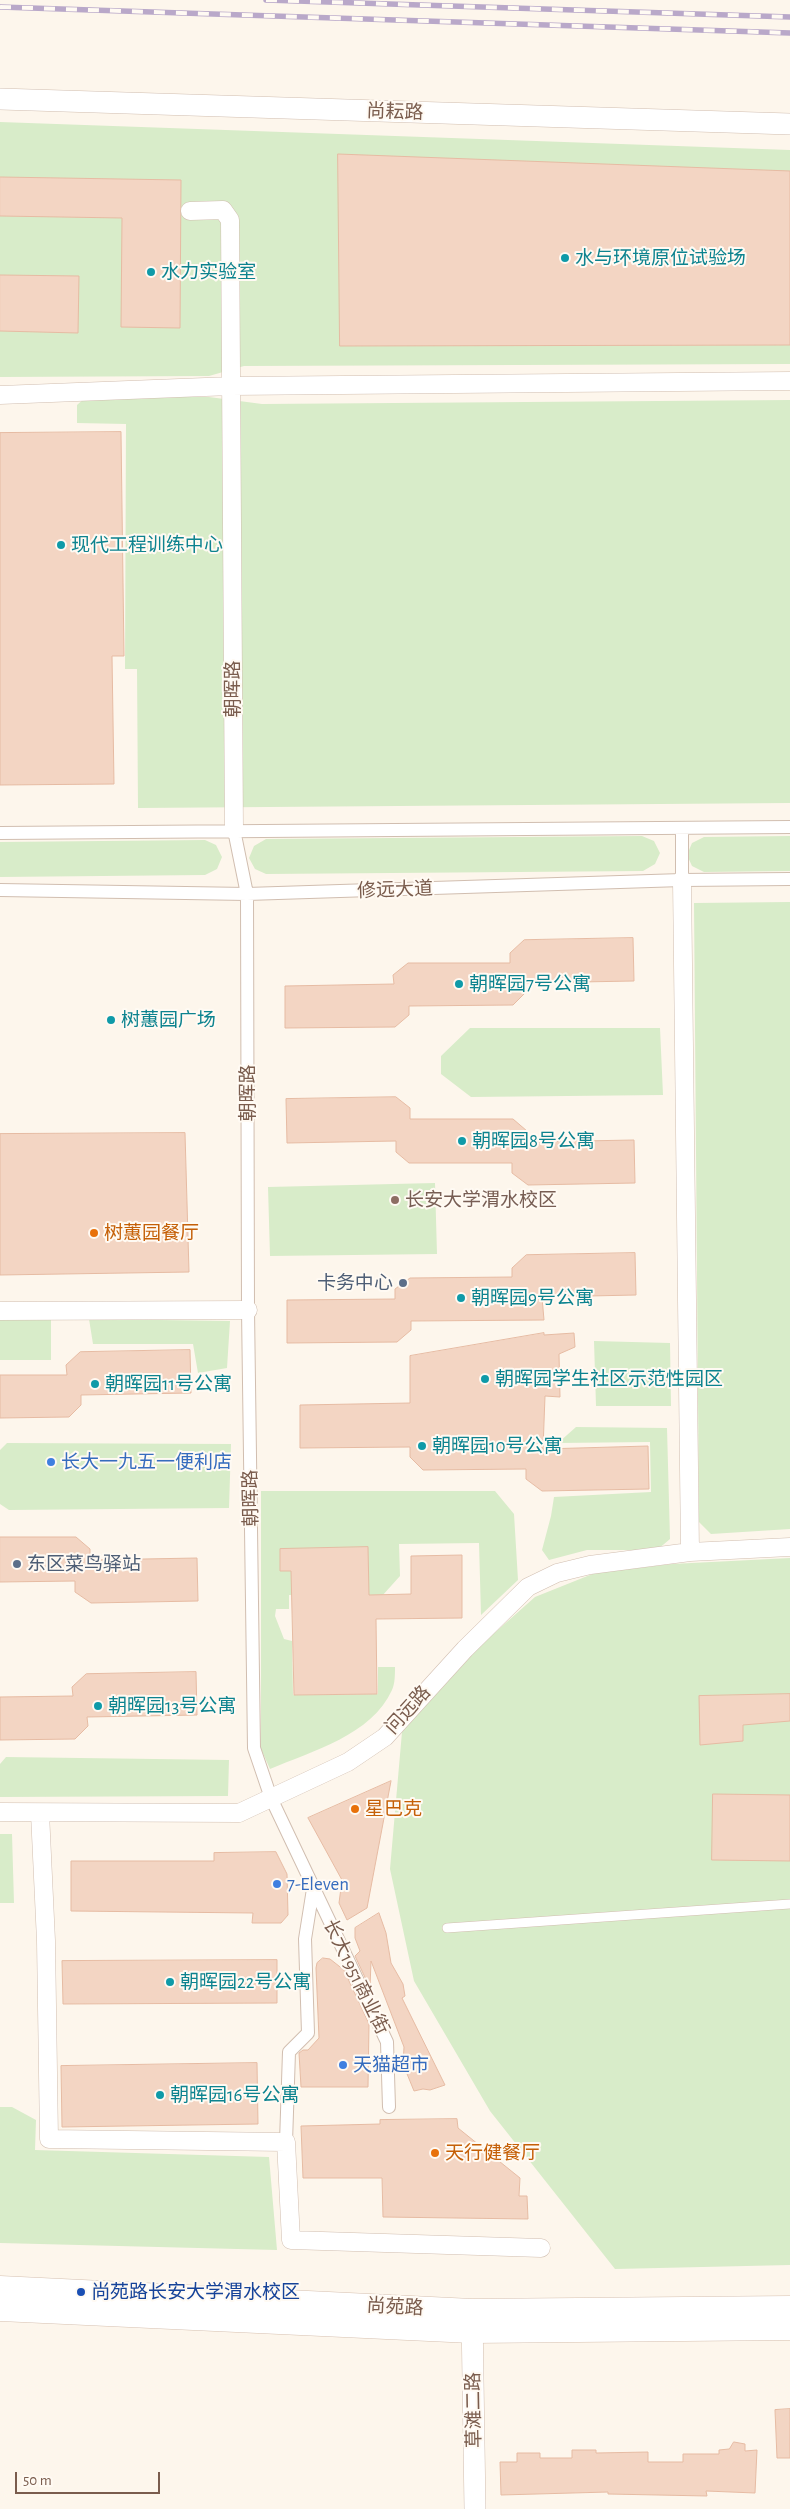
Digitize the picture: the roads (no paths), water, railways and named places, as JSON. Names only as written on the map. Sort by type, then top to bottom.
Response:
[{"type":"main road","name":"尚苑路","points":[[0,2288],[472,2321],[790,2308]]},
{"type":"main road","name":"尚苑路","points":[[0,2310],[790,2328]]},
{"type":"street","name":"尚耘路","points":[[0,99],[790,124]]},
{"type":"street","name":"朝晖路","points":[[190,211],[223,210],[230,220],[234,830],[248,894],[248,1310],[254,1748],[271,1798]]},
{"type":"street","points":[[0,395],[231,386],[790,381]]},
{"type":"street","points":[[0,833],[790,827]]},
{"type":"street","points":[[682,828],[690,1552]]},
{"type":"street","name":"修远大道","points":[[0,890],[248,894],[682,880],[790,879]]},
{"type":"street","points":[[0,1312],[248,1310]]},
{"type":"street","name":"问远路","points":[[0,1812],[239,1814],[348,1762],[385,1737],[465,1649],[528,1587],[557,1573],[590,1565],[690,1552],[790,1547]]},
{"type":"street","name":"长大1951商业街","points":[[271,1798],[388,2042],[389,2107]]},
{"type":"street","points":[[40,1813],[46,1941],[49,2139],[286,2142]]},
{"type":"street","points":[[313,1889],[304,1939],[308,2033],[289,2052],[286,2142],[291,2240],[542,2248]]},
{"type":"street","name":"草滩二路","points":[[472,2321],[476,2509]]},
{"type":"lane","points":[[447,1928],[790,1904]]},
{"type":"railway","points":[[266,0],[790,17]]},
{"type":"railway","points":[[0,7],[790,33]]},
{"type":"place","name":"水与环境原位试验场","points":[[565,258]]},
{"type":"place","name":"水力实验室","points":[[151,272]]},
{"type":"place","name":"现代工程训练中心","points":[[61,545]]},
{"type":"place","name":"朝晖园7号公寓","points":[[459,984]]},
{"type":"place","name":"树蕙园广场","points":[[111,1020]]},
{"type":"place","name":"朝晖园8号公寓","points":[[462,1141]]},
{"type":"place","name":"长安大学渭水校区","points":[[395,1200]]},
{"type":"place","name":"树蕙园餐厅","points":[[94,1233]]},
{"type":"place","name":"卡务中心","points":[[403,1283]]},
{"type":"place","name":"朝晖园9号公寓","points":[[461,1298]]},
{"type":"place","name":"朝晖园学生社区示范性园区","points":[[485,1379]]},
{"type":"place","name":"朝晖园11号公寓","points":[[95,1384]]},
{"type":"place","name":"朝晖园10号公寓","points":[[422,1446]]},
{"type":"place","name":"长大一九五一便利店","points":[[51,1462]]},
{"type":"place","name":"东区菜鸟驿站","points":[[17,1564]]},
{"type":"place","name":"朝晖园13号公寓","points":[[98,1706]]},
{"type":"place","name":"星巴克","points":[[355,1809]]},
{"type":"place","name":"7-Eleven","points":[[277,1884]]},
{"type":"place","name":"朝晖园22号公寓","points":[[170,1982]]},
{"type":"place","name":"天猫超市","points":[[343,2065]]},
{"type":"place","name":"朝晖园16号公寓","points":[[160,2095]]},
{"type":"place","name":"天行健餐厅","points":[[435,2153]]},
{"type":"place","name":"尚苑路长安大学渭水校区","points":[[81,2292]]}]
